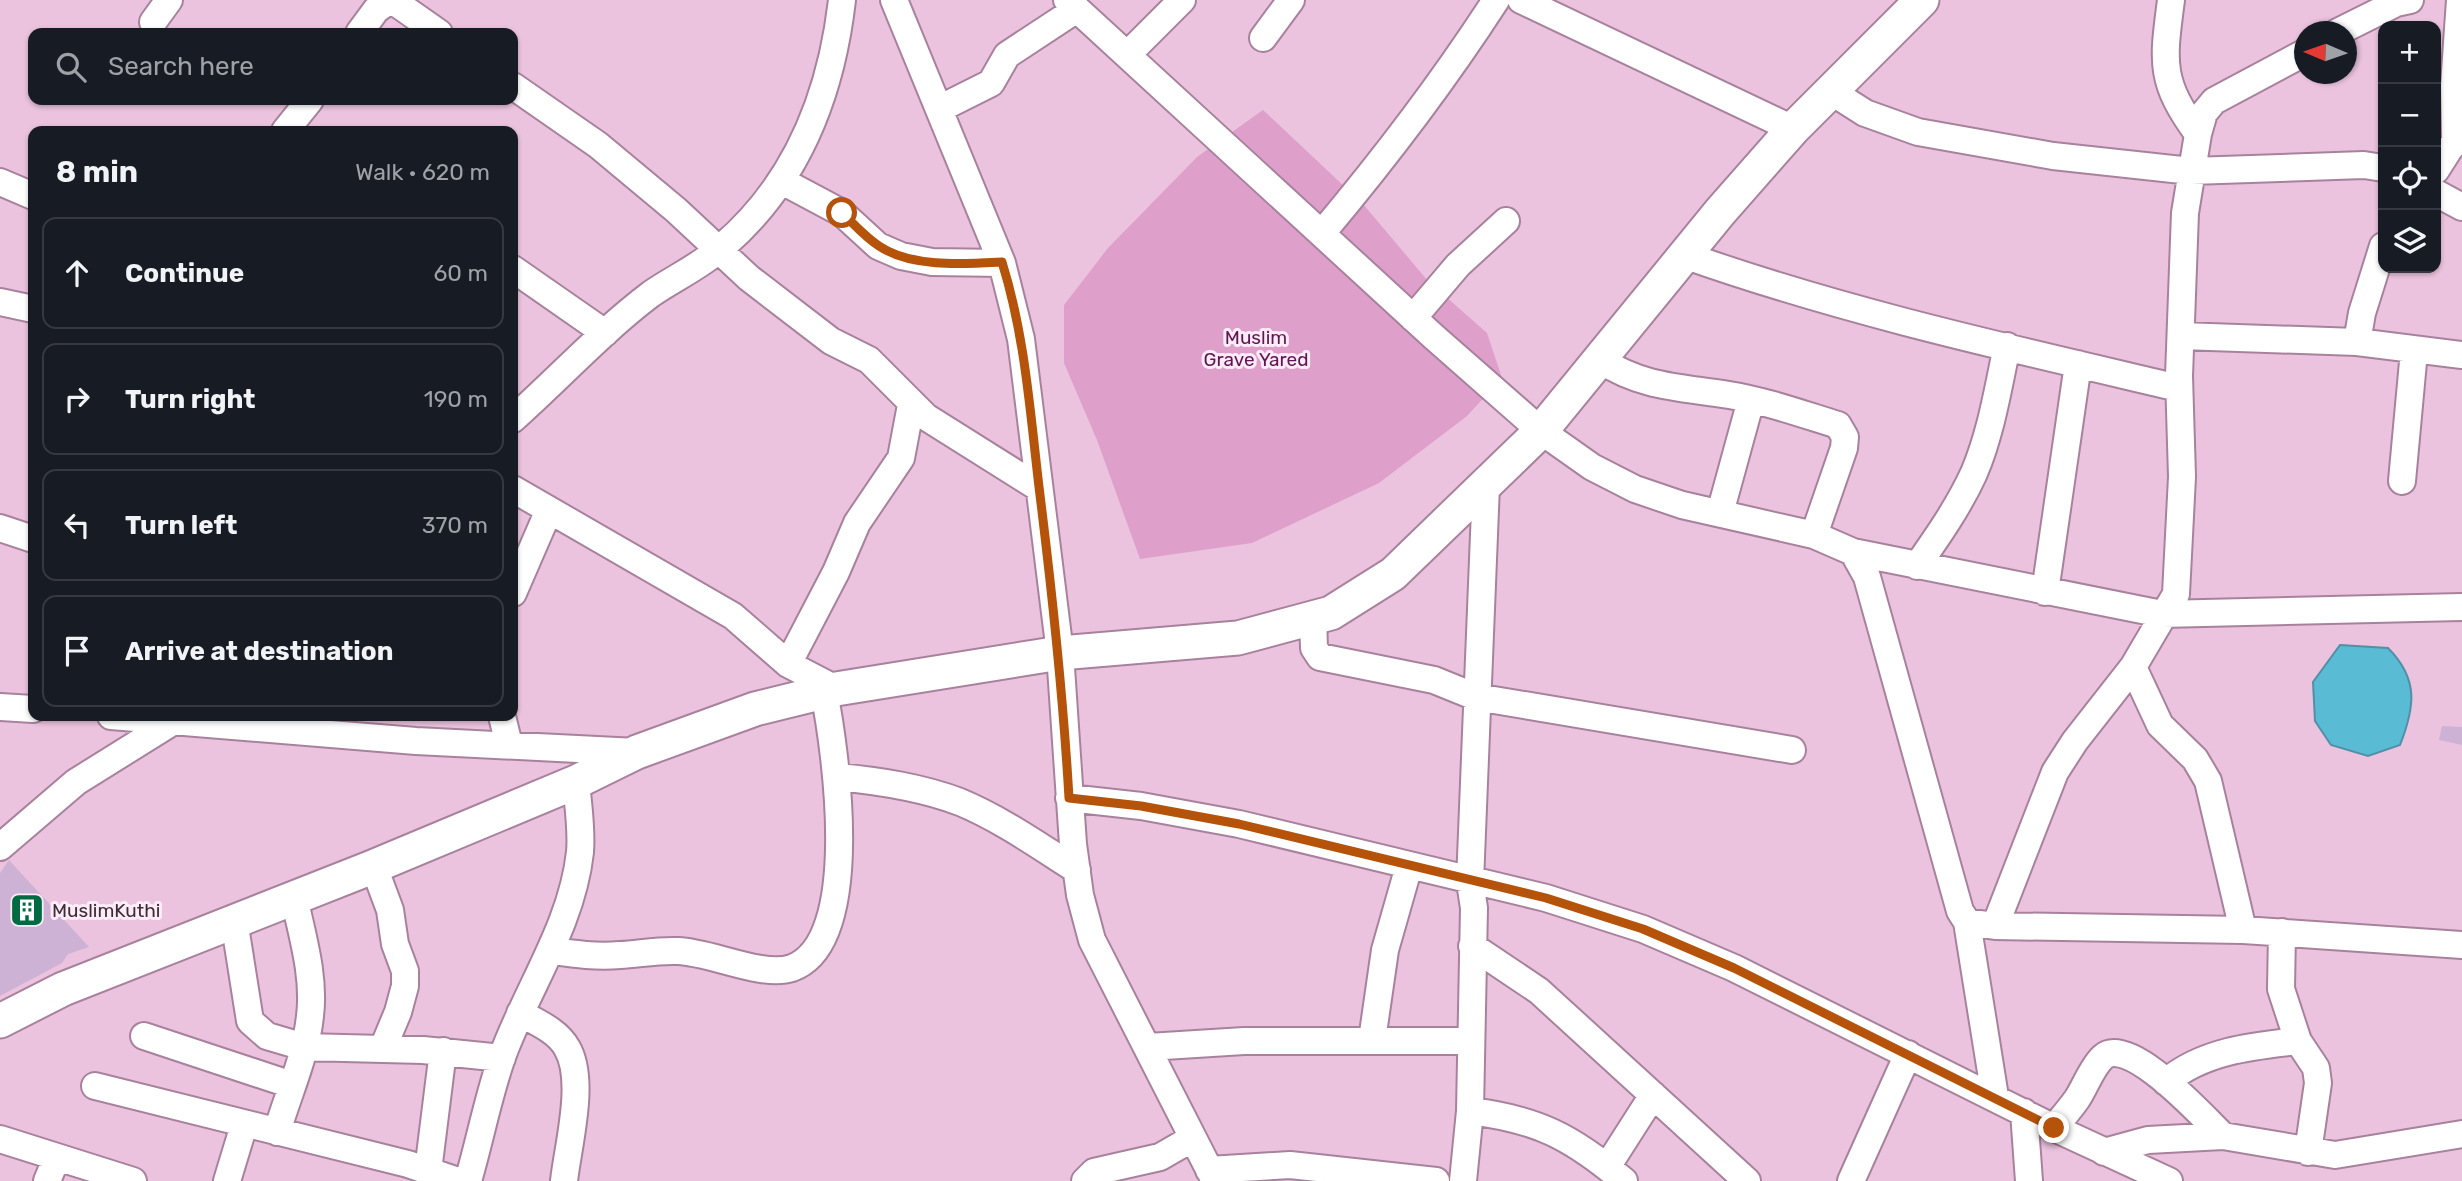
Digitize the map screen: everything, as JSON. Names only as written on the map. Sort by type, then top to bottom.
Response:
[{"type":"main road","points":[[0,1021],[63,989],[374,867],[576,782],[637,752],[755,709],[830,690],[1060,653],[1238,638],[1331,613],[1393,574],[1541,431],[1684,255],[1793,129],[1919,1]]},
{"type":"street","points":[[153,22],[169,0]]},
{"type":"street","points":[[363,28],[376,10],[391,0],[432,28]]},
{"type":"street","points":[[518,414],[605,333],[651,295],[719,250],[772,197],[814,116],[831,60],[842,0]]},
{"type":"street","points":[[894,0],[941,108],[1002,262],[1021,339],[1060,653],[1069,798],[1077,870],[1092,940],[1212,1176],[1290,1165],[1436,1181]]},
{"type":"street","points":[[1128,54],[1182,0]]},
{"type":"street","points":[[1263,38],[1291,0]]},
{"type":"street","points":[[1322,233],[1388,155],[1469,43],[1496,0]]},
{"type":"street","points":[[1521,0],[1793,129]]},
{"type":"street","points":[[2171,0],[2163,56],[2166,76],[2183,113],[2198,134]]},
{"type":"street","points":[[2357,22],[2396,3],[2410,0]]},
{"type":"street","points":[[2441,163],[2458,140],[2454,86],[2460,0]]},
{"type":"street","points":[[941,108],[991,83],[1007,55],[1072,5],[1413,318],[1541,431],[1591,467],[1635,489],[1682,505],[1814,535],[1853,552],[2045,593],[2162,614],[2462,607]]},
{"type":"street","points":[[1995,926],[2055,772],[2075,741],[2133,667],[2176,594],[2180,568],[2182,477],[2179,388],[2185,213],[2204,113],[2214,101],[2294,58]]},
{"type":"street","points":[[518,89],[598,145],[749,278],[831,341],[869,360],[911,405],[1039,488]]},
{"type":"street","points":[[1832,92],[1865,113],[1918,132],[2053,156],[2191,171],[2364,165],[2378,167]]},
{"type":"street","points":[[782,181],[842,213],[878,246],[901,256],[932,262],[1002,262]]},
{"type":"street","points":[[0,182],[28,194]]},
{"type":"street","points":[[2441,196],[2462,207]]},
{"type":"street","points":[[1413,318],[1464,258],[1506,221]]},
{"type":"street","points":[[1684,255],[1768,285],[2179,388]]},
{"type":"street","points":[[2357,342],[2365,302],[2378,262]]},
{"type":"street","points":[[518,272],[605,333]]},
{"type":"street","points":[[0,302],[28,308]]},
{"type":"street","points":[[2180,335],[2357,342],[2462,355]]},
{"type":"street","points":[[1917,566],[1958,505],[1975,471],[1991,424],[2007,346]]},
{"type":"street","points":[[2402,481],[2414,351]]},
{"type":"street","points":[[1600,360],[1620,372],[1673,389],[1751,400],[1838,425],[1844,437],[1814,535]]},
{"type":"street","points":[[2045,593],[2078,364]]},
{"type":"street","points":[[1720,513],[1751,400]]},
{"type":"street","points":[[788,664],[836,572],[857,523],[901,458],[911,405]]},
{"type":"street","points":[[1463,1181],[1469,1111],[1474,908],[1470,881],[1486,485]]},
{"type":"street","points":[[518,492],[733,616],[788,664],[830,690],[838,777],[840,836],[835,896],[823,934],[807,958],[792,968],[774,970],[680,951],[589,956],[551,951]]},
{"type":"street","points":[[518,581],[549,510]]},
{"type":"street","points":[[0,528],[28,537]]},
{"type":"street","points":[[1853,552],[1867,578],[1960,911],[1967,922],[1996,1097]]},
{"type":"street","points":[[1313,617],[1314,648],[1320,657],[1434,680],[1476,697],[1792,750]]},
{"type":"street","points":[[2133,667],[2160,725],[2195,759],[2208,781],[2243,930]]},
{"type":"street","points":[[0,707],[28,709]]},
{"type":"street","points":[[0,847],[32,816],[76,782],[172,721]]},
{"type":"street","points":[[208,721],[416,741],[637,752]]},
{"type":"street","points":[[503,721],[509,745]]},
{"type":"street","points":[[838,777],[899,786],[960,802],[993,818],[1077,870]]},
{"type":"street","points":[[468,1181],[502,1058],[520,1013],[551,951],[572,891],[580,852],[576,782]]},
{"type":"street","points":[[1069,798],[1141,806],[1239,824],[1546,898],[1643,929],[1734,968],[2054,1128],[2169,1181]]},
{"type":"street","points":[[1372,1040],[1385,950],[1409,866]]},
{"type":"street","points":[[374,867],[390,910],[395,944],[405,971],[405,986],[398,1012],[383,1048]]},
{"type":"street","points":[[277,1132],[304,1047],[311,1015],[310,975],[293,897]]},
{"type":"street","points":[[234,920],[250,1021],[267,1036],[304,1047],[443,1051],[502,1058]]},
{"type":"street","points":[[1967,922],[1995,926],[2243,930],[2462,945]]},
{"type":"street","points":[[2282,932],[2281,989],[2298,1041],[2316,1068],[2318,1083],[2308,1152]]},
{"type":"street","points":[[1472,946],[1539,991],[1740,1178]]},
{"type":"street","points":[[520,1013],[555,1034],[567,1047],[575,1067],[576,1090],[564,1181]]},
{"type":"street","points":[[144,1036],[292,1085]]},
{"type":"street","points":[[1148,1047],[1244,1041],[1469,1041]]},
{"type":"street","points":[[2166,1082],[2181,1069],[2199,1060],[2232,1051],[2298,1041]]},
{"type":"street","points":[[429,1171],[443,1051]]},
{"type":"street","points":[[2054,1128],[2076,1101],[2103,1058],[2113,1052],[2126,1053],[2166,1082],[2223,1136]]},
{"type":"street","points":[[1851,1181],[1908,1054]]},
{"type":"street","points":[[95,1086],[429,1171],[458,1181]]},
{"type":"street","points":[[1469,1111],[1510,1116],[1544,1126],[1616,1174],[1653,1095]]},
{"type":"street","points":[[2024,1112],[2029,1181]]},
{"type":"street","points":[[227,1181],[244,1125]]},
{"type":"street","points":[[2104,1152],[2148,1140],[2223,1136],[2335,1155],[2462,1134]]},
{"type":"street","points":[[1085,1181],[1094,1172],[1160,1157],[1193,1138]]},
{"type":"street","points":[[0,1139],[52,1169],[133,1181]]},
{"type":"green space","name":"Muslim Grave Yared","points":[[1263,110],[1363,204],[1428,281],[1487,333],[1502,378],[1467,416],[1379,483],[1252,543],[1140,559],[1097,440],[1064,363],[1064,305],[1108,248],[1197,157]]},
{"type":"water","points":[[2340,645],[2388,648],[2405,671],[2411,706],[2400,745],[2368,756],[2331,745],[2315,721],[2313,682]]},
{"type":"building","points":[[2442,726],[2462,727],[2462,745],[2439,740]]},
{"type":"building","name":"MuslimKuthi","points":[[9,860],[89,947],[68,954],[62,963],[0,996],[0,873]]},
{"type":"place","name":"MuslimKuthi","points":[[27,910]]},
{"type":"route","points":[[842,213],[878,246],[901,256],[932,262],[1002,262],[1012,293],[1028,384],[1060,653],[1069,798],[1141,806],[1239,824],[1546,898],[1643,929],[1734,968],[2054,1128]]}]
